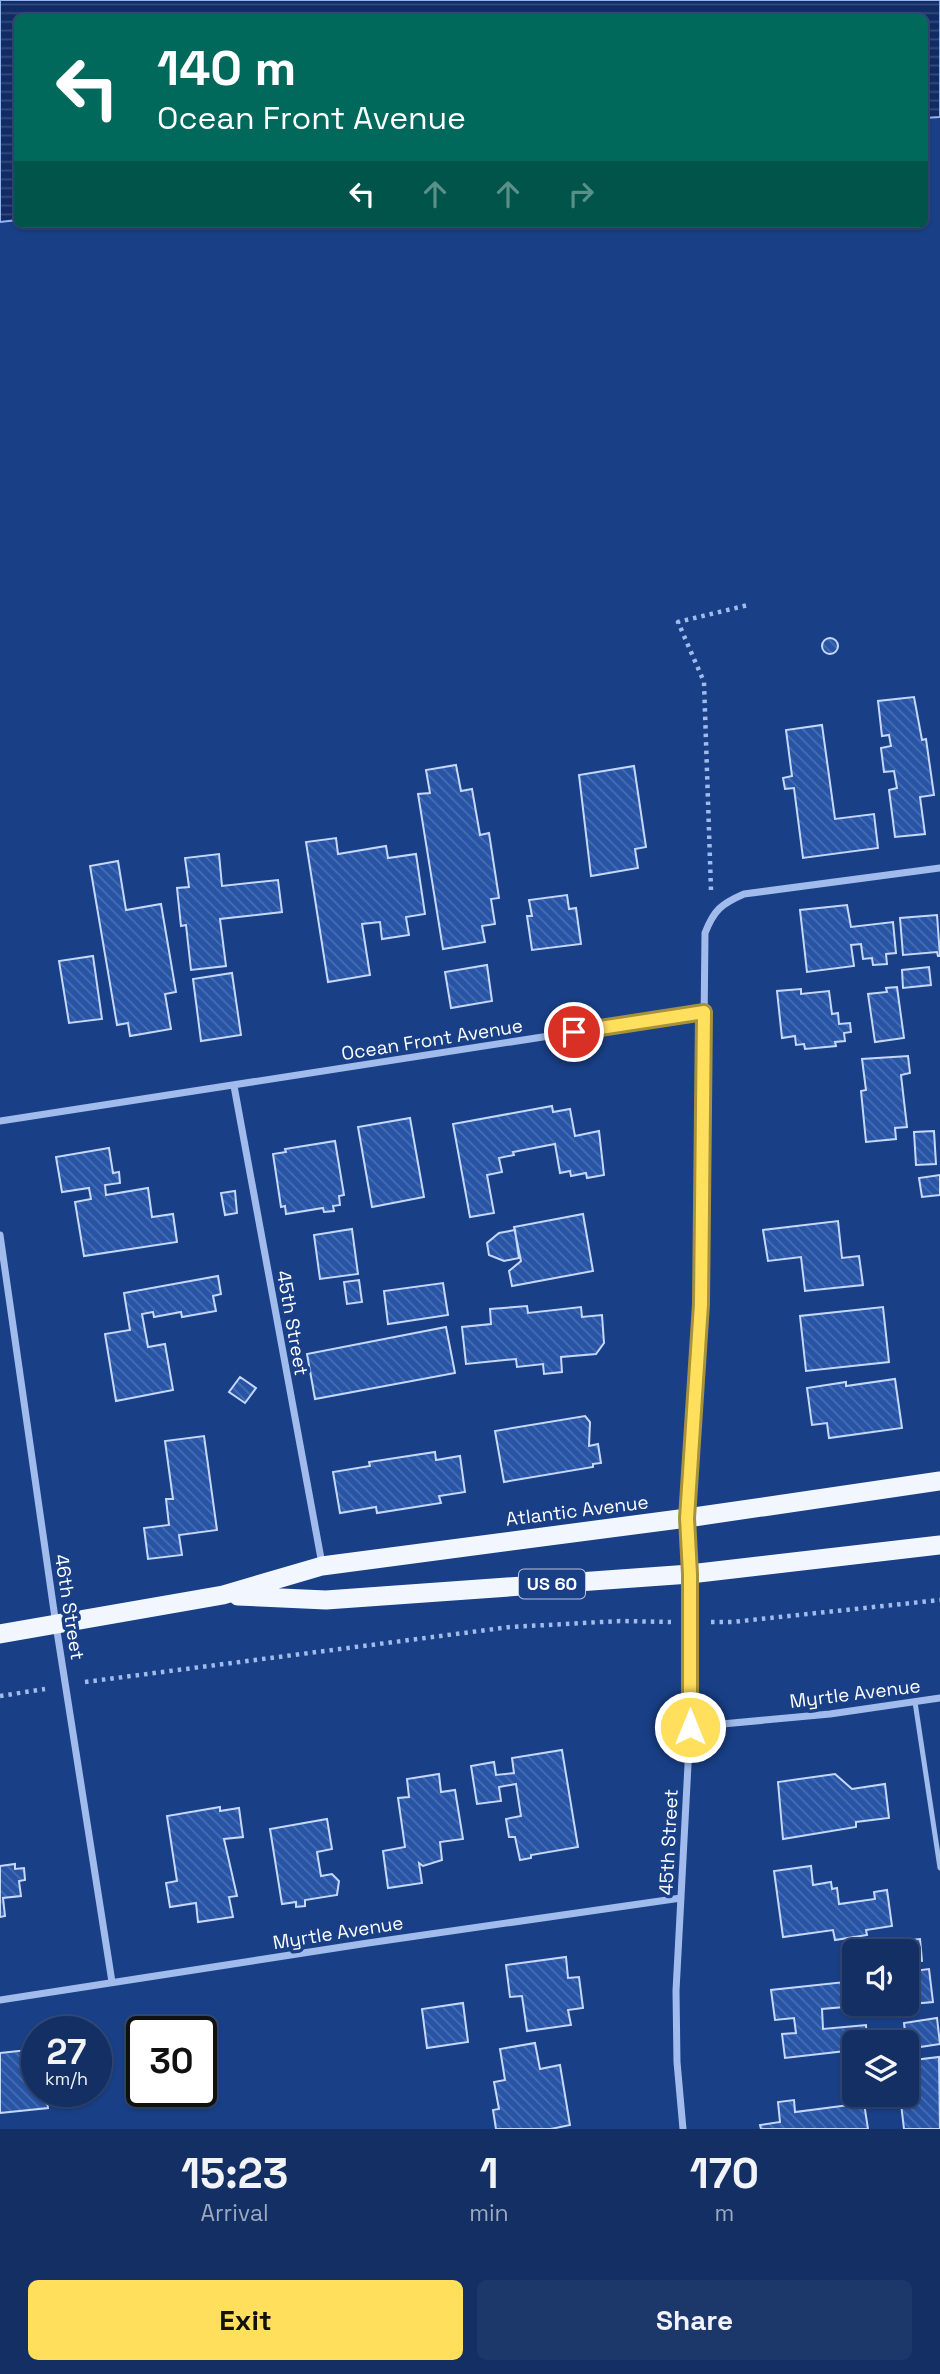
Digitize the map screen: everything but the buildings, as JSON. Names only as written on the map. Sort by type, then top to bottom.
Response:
[{"type":"highway","name":"Atlantic Avenue","points":[[0,1634],[222,1595],[322,1566],[687,1518],[940,1481]]},
{"type":"highway","name":"Atlantic Avenue","points":[[222,1595],[326,1600],[690,1574],[940,1545]]},
{"type":"street","points":[[704,1012],[705,933],[712,915],[726,902],[744,894],[940,868]]},
{"type":"street","name":"Ocean Front Avenue","points":[[0,1121],[704,1012]]},
{"type":"street","name":"45th Street","points":[[683,2129],[677,2062],[676,1991],[690,1727],[690,1574],[687,1518],[701,1304],[704,1012]]},
{"type":"street","name":"45th Street","points":[[233,1086],[322,1566]]},
{"type":"street","name":"46th Street","points":[[0,1235],[56,1625],[112,1982]]},
{"type":"street","name":"Myrtle Avenue","points":[[690,1727],[830,1714],[940,1698]]},
{"type":"street","name":"Myrtle Avenue","points":[[0,2000],[681,1898]]},
{"type":"lane","points":[[915,1702],[940,1868]]},
{"type":"path","points":[[712,915],[704,682],[678,622],[748,605]]},
{"type":"path","points":[[0,1696],[510,1627],[620,1621],[732,1622],[940,1600]]},
{"type":"water","points":[[0,0],[940,0],[940,117],[928,118],[928,14],[14,14],[14,220],[0,222]]},
{"type":"route","points":[[574,1032],[704,1012],[701,1304],[687,1518],[690,1574],[690,1727]]}]
